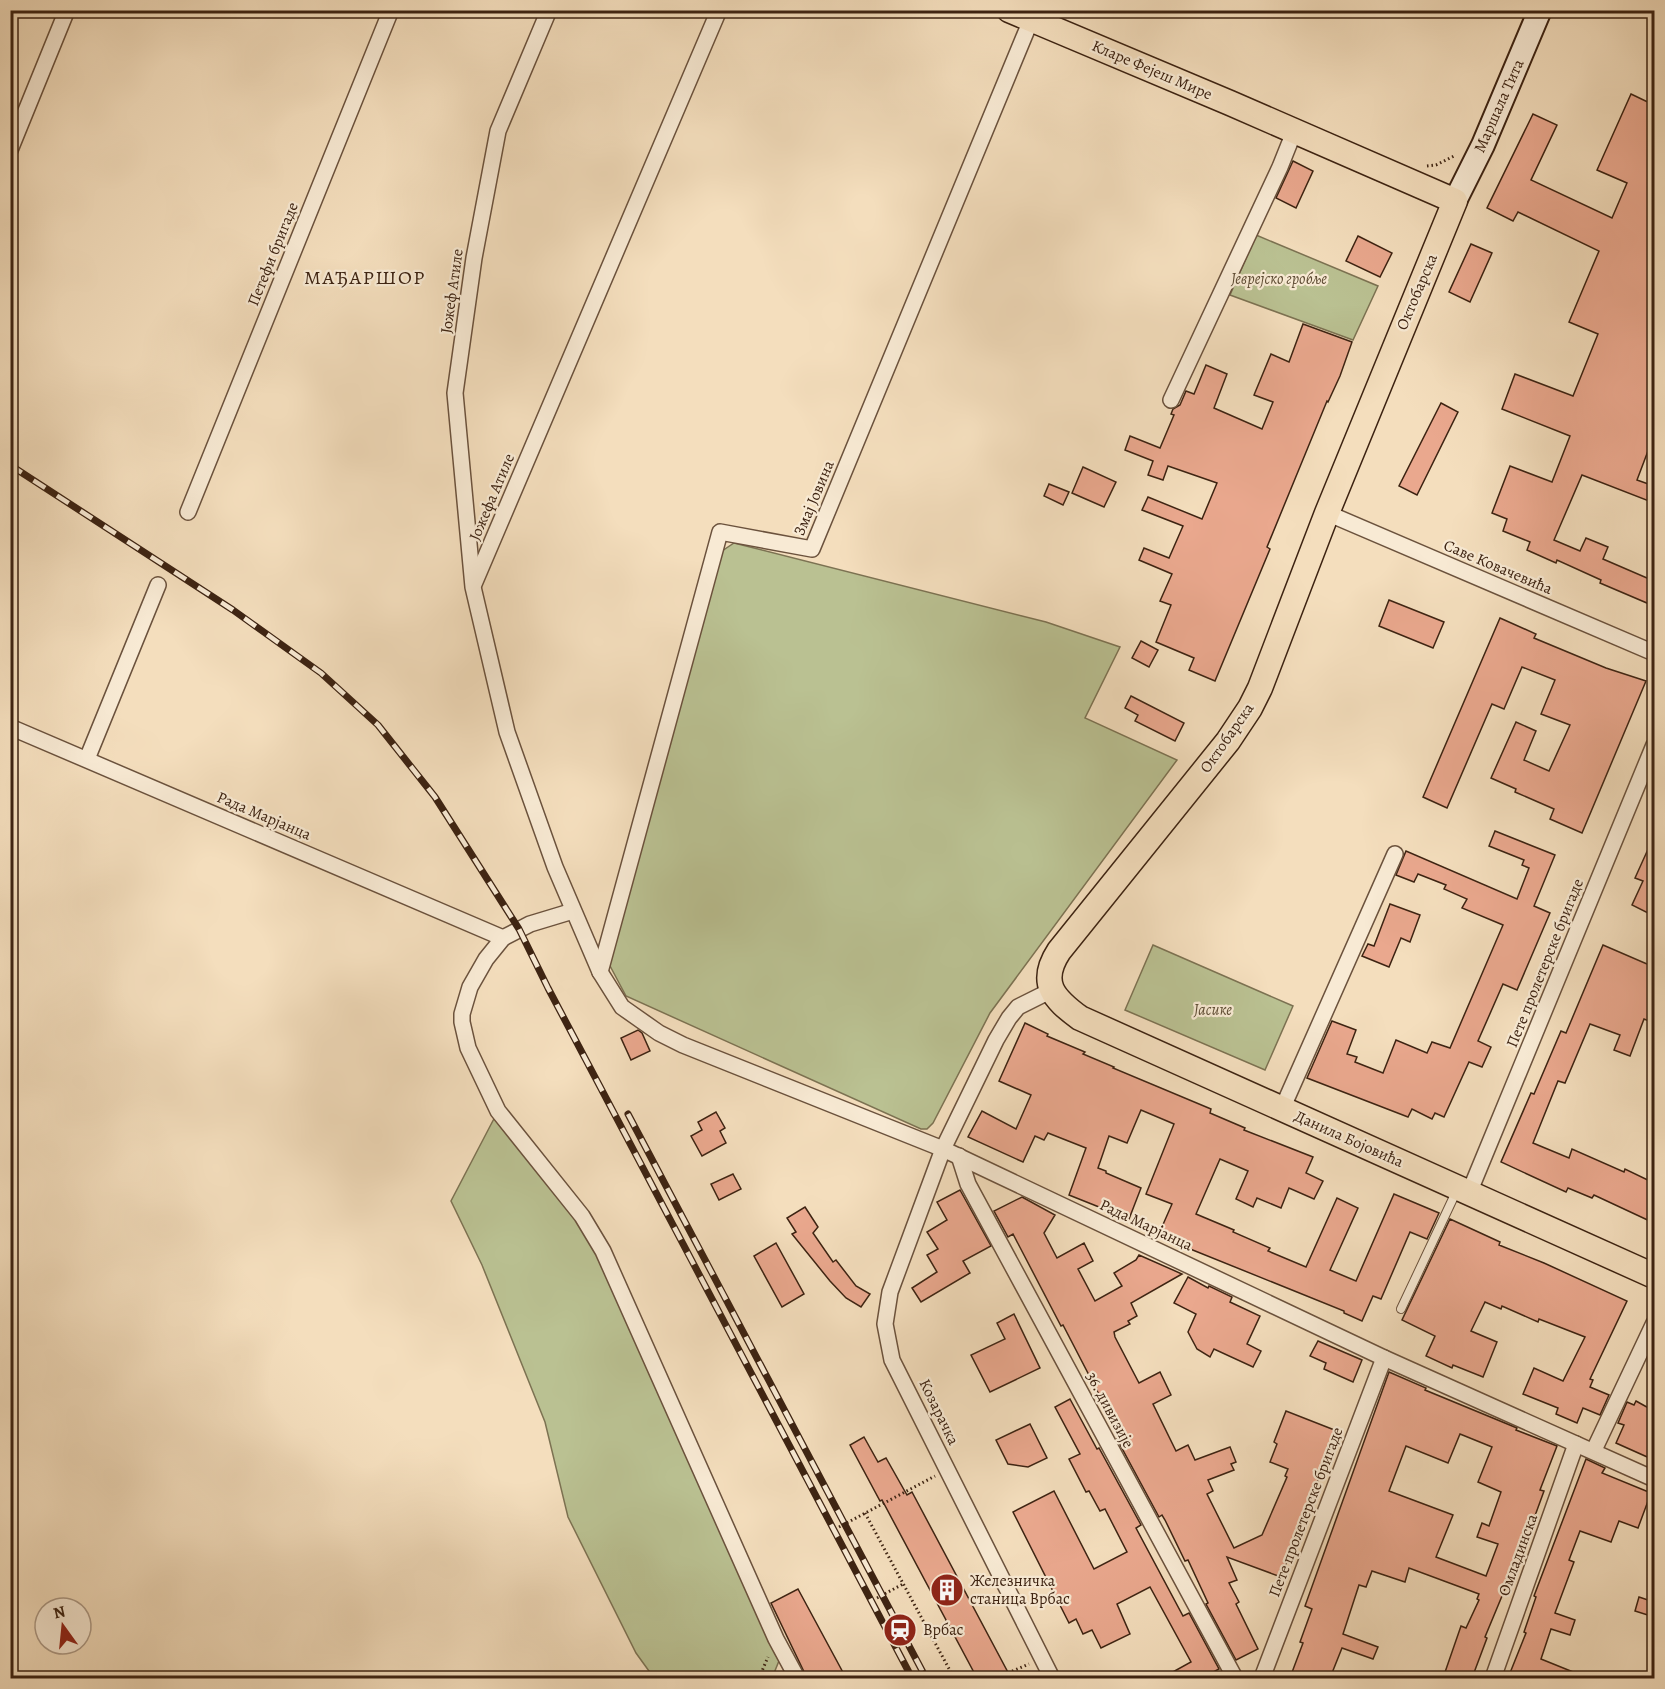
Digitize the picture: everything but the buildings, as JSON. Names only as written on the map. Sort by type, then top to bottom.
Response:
[{"type":"main road","name":"Кларе Фејеш Мире","points":[[1020,15],[1455,201]]},
{"type":"main road","name":"Октобарска","points":[[1052,990],[1050,964],[1228,741],[1250,708],[1455,201]]},
{"type":"main road","name":"Данила Бојовића","points":[[1052,990],[1058,1001],[1080,1018],[1654,1276]]},
{"type":"street","points":[[10,150],[67,10]]},
{"type":"street","name":"Петефи бригаде","points":[[188,512],[391,10]]},
{"type":"street","name":"Јожеф Атиле","points":[[473,587],[455,393],[474,258],[498,131],[549,10]]},
{"type":"street","name":"Јожефа Атиле","points":[[473,587],[719,10]]},
{"type":"street","name":"Маршала Тита","points":[[1455,201],[1483,145],[1540,10]]},
{"type":"street","name":"Змај Јовина","points":[[600,972],[720,532],[812,549],[1020,15]]},
{"type":"street","points":[[1171,400],[1294,132]]},
{"type":"street","name":"Саве Ковачевића","points":[[1327,513],[1654,653]]},
{"type":"street","points":[[87,759],[158,585]]},
{"type":"street","points":[[473,587],[507,732],[555,867],[600,972]]},
{"type":"street","name":"Рада Марјанца","points":[[10,727],[503,938]]},
{"type":"street","name":"Пете пролетерске бригаде","points":[[1464,1191],[1654,745]]},
{"type":"street","points":[[1282,1109],[1395,854]]},
{"type":"street","points":[[573,911],[530,924],[503,938],[477,975],[465,1002],[462,1022],[468,1048],[498,1111],[582,1216],[603,1251],[772,1628],[797,1678]]},
{"type":"street","name":"Рада Марјанца","points":[[600,972],[622,1007],[683,1045],[959,1156],[1384,1358],[1594,1450],[1654,1479]]},
{"type":"street","points":[[943,1149],[1009,1018],[1018,1007],[1052,990]]},
{"type":"street","name":"Козарачка","points":[[943,1149],[890,1293],[885,1324],[892,1360],[1052,1678]]},
{"type":"street","name":"36. дивизије","points":[[959,1156],[968,1184],[1235,1678]]},
{"type":"street","points":[[1594,1450],[1654,1323]]},
{"type":"street","name":"Пете пролетерске бригаде","points":[[1262,1678],[1384,1358]]},
{"type":"street","name":"Омладинска","points":[[1493,1678],[1576,1444]]},
{"type":"lane","points":[[1401,1309],[1464,1191]]},
{"type":"path","points":[[839,1527],[947,1470]]},
{"type":"path","points":[[865,1513],[954,1678]]},
{"type":"path","points":[[877,1598],[903,1584]]},
{"type":"path","points":[[1008,1673],[1042,1658]]},
{"type":"green space","name":"Јеврејско гробље","points":[[1256,235],[1378,286],[1353,340],[1230,295]]},
{"type":"green space","points":[[734,543],[1046,622],[1120,647],[1085,718],[1177,760],[990,1013],[933,1123],[927,1129],[921,1129],[626,996],[609,964],[722,551]]},
{"type":"green space","name":"Јасике","points":[[1153,945],[1293,1006],[1265,1070],[1125,1010]]},
{"type":"green space","points":[[498,1111],[582,1216],[783,1651],[772,1678],[654,1678],[636,1653],[568,1517],[545,1422],[482,1265],[451,1201]]},
{"type":"railway","points":[[10,465],[233,610],[321,673],[378,725],[435,797],[519,929],[912,1678]]},
{"type":"railway","points":[[628,1114],[926,1678]]},
{"type":"place","name":"Железничка станица Врбас","points":[[947,1590]]},
{"type":"place","name":"Врбас","points":[[900,1630]]},
{"type":"district","name":"МАЂАРШОР","points":[[365,277]]}]
